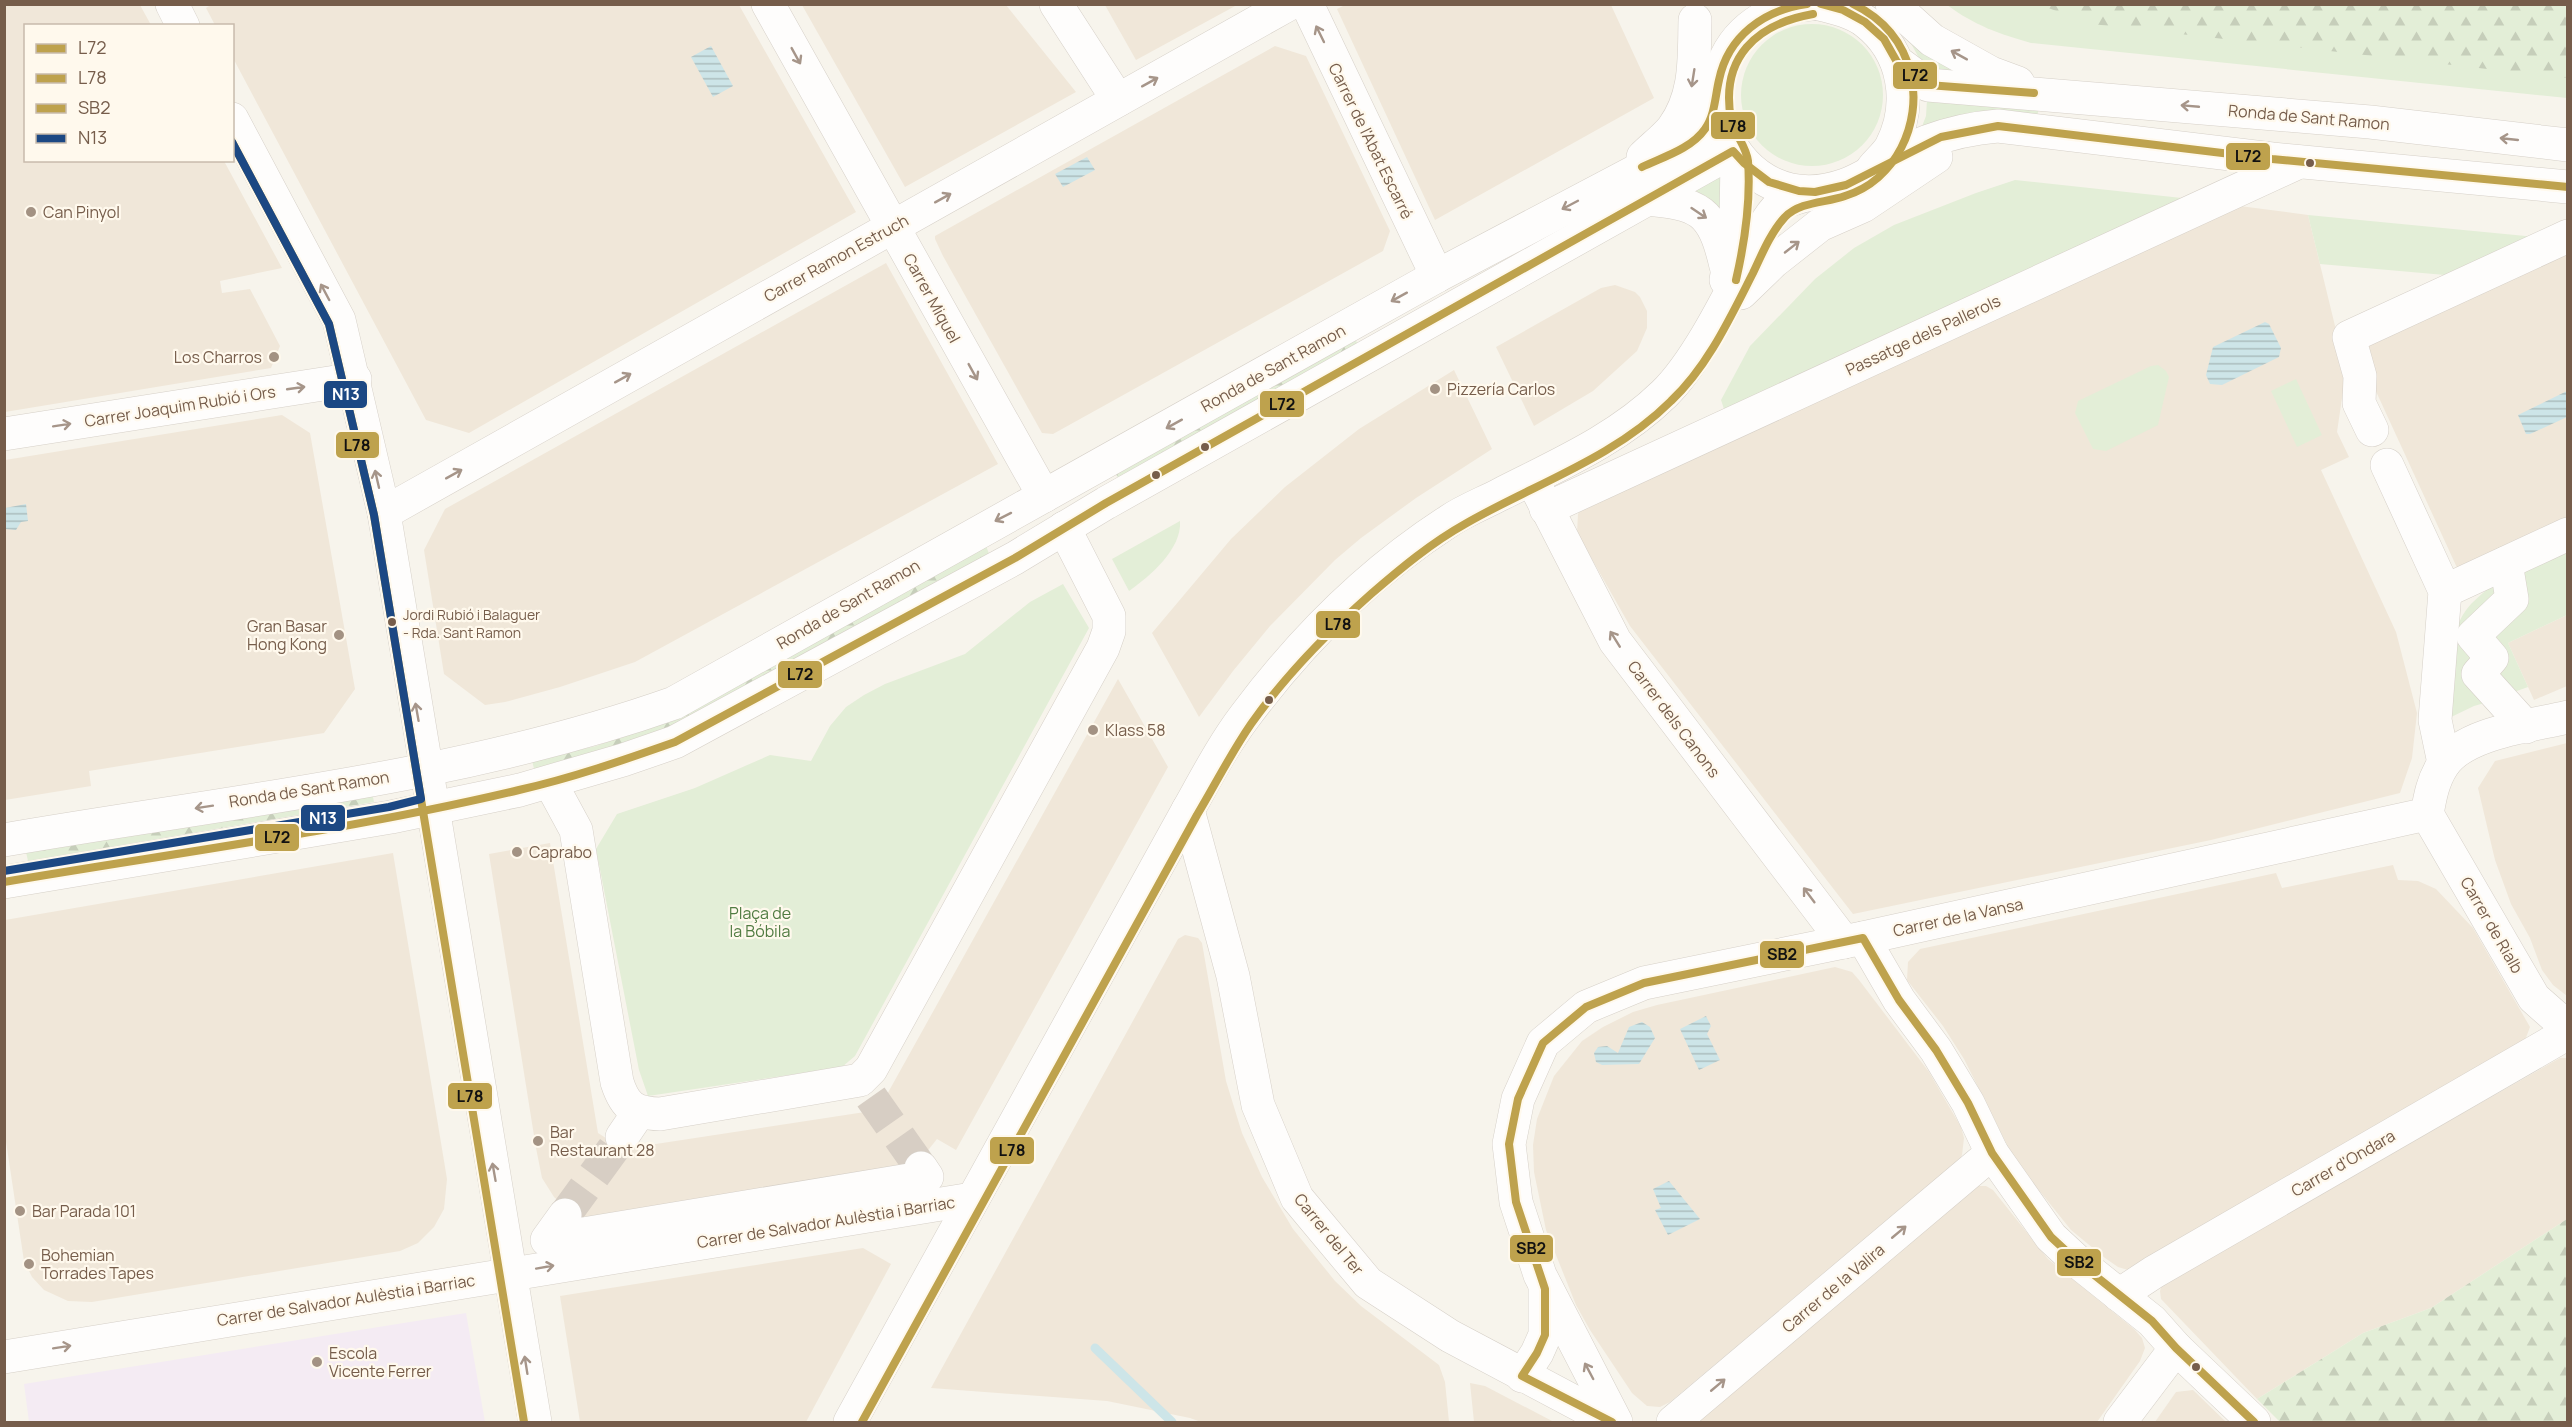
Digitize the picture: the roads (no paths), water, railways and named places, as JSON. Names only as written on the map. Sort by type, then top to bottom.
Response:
[{"type":"street","points":[[172,4],[182,24]]},
{"type":"street","name":"Carrer Miquel","points":[[768,4],[1044,496]]},
{"type":"street","points":[[1056,4],[1118,100]]},
{"type":"street","name":"Carrer Ramon Estruch","points":[[384,513],[1289,4]]},
{"type":"street","name":"Carrer de l'Abat Escarré","points":[[1307,4],[1437,276]]},
{"type":"street","name":"Ronda de Sant Ramon","points":[[4,882],[379,819],[520,790],[623,760],[675,742],[1015,558],[1633,188],[1704,130],[1717,98],[1721,71],[1732,47],[1748,28],[1769,14],[1792,6],[1811,4]]},
{"type":"street","name":"Ronda de Sant Ramon","points":[[1819,4],[1843,10],[1866,22],[1884,39],[1897,62],[1904,91],[1902,121],[1890,149],[1870,171]]},
{"type":"street","name":"Ronda de Sant Ramon","points":[[1892,4],[1932,40],[1991,73],[2050,94]]},
{"type":"street","points":[[1688,12],[1732,47]]},
{"type":"street","name":"Ronda de Sant Ramon","points":[[1633,188],[1673,128],[1687,101],[1694,79],[1688,12]]},
{"type":"street","name":"Ronda de Sant Ramon","points":[[1897,62],[1928,85],[2370,122],[2568,145]]},
{"type":"street","name":"Ronda de Sant Ramon","points":[[1717,98],[1721,125],[1735,154],[1755,174],[1775,185],[1797,191],[1821,192],[1847,185],[1924,143],[1963,129],[1998,126],[2300,161],[2568,187]]},
{"type":"street","points":[[234,123],[339,320],[355,379],[384,513],[535,1422]]},
{"type":"street","name":"Ronda de Sant Ramon","points":[[1718,315],[1773,262],[1820,225],[1863,206],[1892,188],[1916,168],[1950,149],[2027,128]]},
{"type":"street","points":[[1718,315],[1736,223],[1735,154]]},
{"type":"street","name":"Ronda de Sant Ramon","points":[[4,840],[428,770],[606,727],[674,703],[1437,276],[1633,188],[1735,154]]},
{"type":"street","name":"Passatge dels Pallerols","points":[[1546,509],[2300,161]]},
{"type":"street","points":[[1633,188],[1698,210],[1715,226],[1728,271]]},
{"type":"street","points":[[850,1422],[1188,810],[1244,718],[1328,620],[1382,571],[1449,521],[1617,432],[1641,415],[1666,392],[1690,360],[1718,315],[1767,222],[1781,205],[1795,198],[1821,192]]},
{"type":"street","points":[[2372,430],[2359,403],[2360,376],[2349,337],[2568,236]]},
{"type":"street","name":"Carrer Joaquim Rubió i Ors","points":[[4,434],[355,379]]},
{"type":"street","points":[[2387,465],[2445,591],[2435,720],[2444,763]]},
{"type":"street","name":"Carrer dels Canons","points":[[1533,478],[1546,509],[1615,641],[1854,940],[1936,1050],[1968,1103],[1992,1153],[2051,1237],[2152,1321],[2176,1348],[2254,1422]]},
{"type":"street","points":[[550,782],[576,830],[617,1082],[629,1106],[631,1124],[660,1114],[866,1088],[872,1069],[1103,648],[1109,616],[1064,528]]},
{"type":"street","points":[[2445,591],[2568,534]]},
{"type":"street","points":[[2506,563],[2512,599],[2473,636],[2492,658],[2478,674],[2526,728]]},
{"type":"street","points":[[2427,814],[2434,782],[2444,763],[2474,740],[2568,717]]},
{"type":"street","name":"Carrer del Ter","points":[[1188,810],[1233,976],[1258,1105],[1297,1198],[1368,1283],[1450,1336],[1522,1376],[1614,1422]]},
{"type":"street","name":"Carrer de la Vansa","points":[[1614,1422],[1545,1289],[1516,1202],[1509,1144],[1518,1099],[1543,1042],[1586,1006],[1644,983],[1854,940],[2427,814]]},
{"type":"street","name":"Carrer de Rialb","points":[[2427,814],[2534,998],[2568,1031]]},
{"type":"street","name":"Carrer d'Ondara","points":[[2119,1295],[2154,1272],[2568,1031]]},
{"type":"street","name":"Carrer de la Valira","points":[[1673,1422],[1992,1153]]},
{"type":"street","points":[[565,1215],[547,1240],[927,1177],[921,1168]]},
{"type":"street","name":"Carrer de Salvador Aulèstia i Barriac","points":[[4,1357],[972,1199]]},
{"type":"street","points":[[1522,1376],[1537,1353],[1545,1335],[1545,1289]]},
{"type":"street","points":[[2120,1422],[2176,1348]]},
{"type":"water","points":[[711,46],[733,86],[713,97],[691,57]]},
{"type":"water","points":[[1087,157],[1095,170],[1063,187],[1055,174]]},
{"type":"water","points":[[2265,322],[2269,324],[2281,348],[2279,357],[2222,385],[2210,384],[2206,375],[2213,347]]},
{"type":"water","points":[[2567,391],[2567,417],[2526,434],[2518,415]]},
{"type":"water","points":[[26,504],[28,521],[21,522],[16,530],[5,529],[5,508]]},
{"type":"water","points":[[1706,1016],[1711,1026],[1707,1034],[1720,1060],[1699,1070],[1680,1029]]},
{"type":"water","points":[[1642,1022],[1650,1027],[1655,1038],[1639,1064],[1602,1065],[1596,1062],[1594,1053],[1598,1047],[1607,1046],[1618,1053],[1629,1027]]},
{"type":"water","points":[[1669,1181],[1700,1219],[1668,1235],[1655,1210],[1661,1208],[1653,1189]]},
{"type":"waterway","points":[[1095,1348],[1172,1422]]},
{"type":"tunnel","points":[[871,1097],[921,1168]]},
{"type":"tunnel","points":[[565,1215],[622,1137]]},
{"type":"place","name":"Can Pinyol","points":[[31,212]]},
{"type":"place","name":"Los Charros","points":[[274,357]]},
{"type":"place","name":"Pizzería Carlos","points":[[1435,389]]},
{"type":"place","name":"Jordi Rubió i Balaguer - Rda. Sant Ramon","points":[[392,622]]},
{"type":"place","name":"Gran Basar Hong Kong","points":[[339,635]]},
{"type":"place","name":"Klass 58","points":[[1093,730]]},
{"type":"place","name":"Caprabo","points":[[517,852]]},
{"type":"place","name":"Bar Restaurant 28","points":[[538,1141]]},
{"type":"place","name":"Bar Parada 101","points":[[20,1211]]},
{"type":"place","name":"Bohemian Torrades Tapes","points":[[29,1264]]},
{"type":"place","name":"Escola Vicente Ferrer","points":[[317,1362]]},
{"type":"park label","name":"Plaça de la Bóbila","points":[[760,922]]}]
